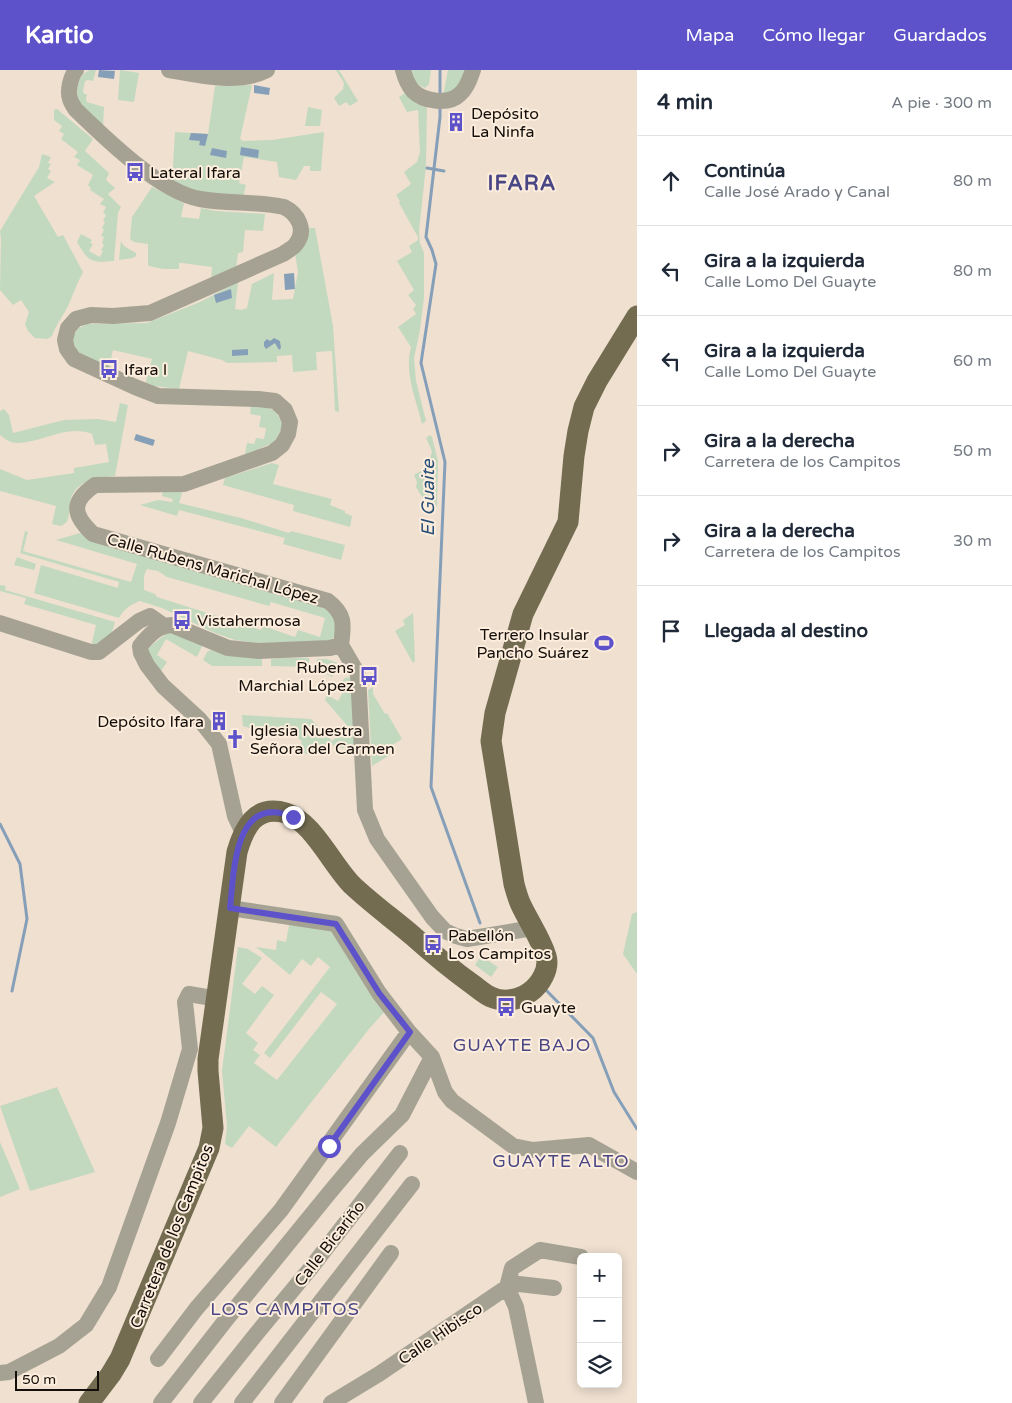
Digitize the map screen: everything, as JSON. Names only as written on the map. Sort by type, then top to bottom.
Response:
[{"type":"main road","points":[[242,833],[256,816],[270,812],[284,813],[293,817],[304,825],[351,884],[454,971],[491,997],[515,1000],[537,988],[544,976],[547,958],[520,904],[514,884],[491,741],[495,713],[523,614],[568,522],[574,456],[584,407],[597,381],[637,316]]},
{"type":"main road","name":"Carretera de los Campitos","points":[[89,1403],[112,1374],[120,1360],[209,1148],[213,1128],[208,1059],[218,999],[237,852],[242,833]]},
{"type":"street","name":"Calle Rubens Marichal López","points":[[76,70],[69,97],[76,110],[151,175],[172,189],[198,198],[284,207],[297,216],[301,231],[296,245],[283,254],[150,313],[113,316],[91,315],[76,319],[68,328],[65,340],[67,349],[74,359],[135,387],[158,396],[275,401],[285,410],[290,422],[288,434],[282,445],[272,453],[184,484],[95,485],[85,492],[78,502],[77,512],[81,523],[93,534],[328,600],[338,608],[342,619],[341,645]]},
{"type":"street","points":[[169,70],[241,78],[267,70]]},
{"type":"street","points":[[403,70],[406,81],[417,94],[425,98],[448,101],[463,92],[473,70]]},
{"type":"street","points":[[0,622],[90,652],[99,652],[139,621],[150,616],[163,625],[172,625],[228,648],[258,651],[330,648],[341,645],[358,674],[365,810],[377,839],[432,917],[445,930],[467,939],[533,928]]},
{"type":"street","points":[[163,625],[140,646],[141,653],[147,666],[163,686],[200,720],[219,744],[235,816],[242,833]]},
{"type":"street","points":[[230,908],[336,924],[379,993],[432,1057],[445,1092],[452,1101],[513,1146],[533,1150],[589,1145],[637,1172]]},
{"type":"street","points":[[0,1374],[9,1372],[59,1346],[86,1325],[109,1287],[168,1123],[190,1049],[185,1002],[188,994],[218,999]]},
{"type":"street","points":[[158,1358],[196,1309],[281,1210],[410,1032]]},
{"type":"street","points":[[161,1403],[225,1320],[330,1192],[362,1154],[402,1114],[432,1057]]},
{"type":"street","name":"Calle Bicariño","points":[[201,1403],[310,1269],[400,1153]]},
{"type":"street","points":[[242,1403],[412,1184]]},
{"type":"street","points":[[536,1403],[516,1306],[507,1287],[512,1268],[540,1250],[577,1256]]},
{"type":"street","points":[[282,1403],[391,1253]]},
{"type":"street","points":[[507,1287],[519,1284],[554,1288]]},
{"type":"street","name":"Calle Hibisco","points":[[331,1403],[380,1374],[507,1287]]},
{"type":"green space","points":[[90,70],[96,70],[93,81],[85,81],[83,91],[84,94],[87,94],[87,102],[104,107],[103,127],[83,109],[78,98],[77,92],[80,80]]},
{"type":"green space","points":[[120,70],[139,73],[134,102],[118,100]]},
{"type":"green space","points":[[336,70],[339,70],[358,101],[350,106],[346,102],[339,106],[334,98],[343,89],[344,83]]},
{"type":"green space","points":[[410,70],[431,70],[429,84],[425,88],[416,84]]},
{"type":"green space","points":[[448,70],[467,70],[459,86],[443,96]]},
{"type":"green space","points":[[252,85],[240,139],[243,141],[272,140],[324,132],[321,171],[310,171],[310,166],[304,166],[296,180],[279,177],[277,162],[244,157],[239,183],[246,185],[243,197],[210,195],[172,183],[175,132],[208,134],[215,86]]},
{"type":"green space","points":[[405,93],[427,106],[426,166],[419,231],[420,243],[424,253],[424,298],[414,358],[416,381],[426,421],[422,424],[410,376],[409,357],[411,347],[398,327],[416,314],[413,309],[416,305],[408,295],[414,290],[397,261],[412,252],[409,246],[418,240],[396,195],[411,184],[404,172],[417,162],[420,152],[418,110],[407,112],[399,97]]},
{"type":"green space","points":[[308,107],[322,110],[320,126],[305,126]]},
{"type":"green space","points":[[57,109],[93,139],[85,151],[109,173],[106,180],[115,188],[108,194],[121,207],[118,213],[114,261],[100,262],[91,260],[84,254],[77,242],[81,234],[92,240],[90,243],[93,244],[89,251],[100,257],[104,245],[102,243],[104,237],[101,236],[104,230],[102,228],[105,222],[103,221],[106,215],[103,213],[106,207],[100,204],[104,199],[90,190],[91,188],[88,185],[93,175],[77,165],[80,160],[74,157],[78,152],[61,139],[64,134],[59,131],[62,126],[54,120],[54,110]]},
{"type":"green space","points":[[42,154],[51,157],[48,163],[51,164],[48,169],[51,171],[47,178],[55,182],[34,196],[58,237],[63,235],[83,272],[52,336],[47,339],[35,338],[28,331],[25,324],[29,312],[21,300],[13,305],[0,290],[0,231],[39,167]]},
{"type":"green space","points":[[152,187],[184,203],[181,217],[199,219],[201,208],[216,211],[265,214],[263,231],[245,230],[243,252],[238,253],[236,269],[211,280],[212,267],[182,263],[179,263],[179,269],[163,269],[149,266],[148,244],[134,242],[130,239],[132,217]]},
{"type":"green space","points":[[315,228],[333,326],[339,412],[335,411],[332,351],[316,352],[317,370],[293,372],[292,355],[277,356],[277,362],[227,363],[188,351],[179,389],[145,385],[152,359],[113,350],[109,368],[85,358],[77,350],[71,336],[79,328],[87,324],[147,323],[200,302],[238,282],[235,309],[247,308],[252,284],[274,273],[272,300],[293,299],[298,272],[295,253],[304,231]]},
{"type":"green space","points":[[121,241],[124,246],[136,253],[136,256],[119,260]]},
{"type":"green space","points":[[120,403],[128,405],[115,476],[89,481],[78,487],[71,498],[67,522],[61,526],[52,524],[56,506],[0,491],[0,469],[27,480],[74,473],[74,468],[109,462],[106,444],[95,445],[92,434],[83,432],[64,432],[26,442],[10,442],[0,435],[0,411],[4,409],[9,415],[13,433],[64,420],[98,419],[116,422]]},
{"type":"green space","points":[[251,406],[271,409],[277,414],[283,425],[275,442],[245,455],[247,443],[254,444],[256,438],[264,439],[266,428],[259,427],[261,416],[250,414]]},
{"type":"green space","points":[[430,435],[438,461],[437,507],[429,508],[416,487],[417,482],[414,475],[428,467],[432,451],[426,438]]},
{"type":"green space","points":[[272,463],[279,465],[273,484],[332,499],[330,505],[352,516],[350,527],[293,511],[294,505],[223,485],[225,478]]},
{"type":"green space","points":[[183,490],[179,503],[241,518],[289,533],[291,531],[345,545],[341,560],[283,544],[285,538],[179,510],[177,516],[140,505],[158,500],[172,502],[173,499],[162,496],[163,491]]},
{"type":"green space","points":[[25,531],[28,532],[23,551],[131,582],[137,564],[56,540],[80,533],[95,541],[325,608],[336,617],[336,633],[331,642],[256,643],[235,640],[215,633],[162,608],[140,601],[123,612],[119,618],[34,593],[41,565],[118,588],[119,582],[20,553]],"holes":[[[147,569],[158,571],[167,577],[269,606],[271,602],[325,618],[320,637],[298,630],[295,637],[263,626],[261,630],[157,597],[155,594],[144,590],[144,576]]]},
{"type":"green space","points":[[17,557],[36,564],[34,570],[14,565]]},
{"type":"green space","points":[[0,585],[6,586],[5,590],[115,622],[112,632],[107,638],[91,647],[96,625],[24,604],[26,598],[0,591]]},
{"type":"green space","points":[[413,613],[415,661],[413,663],[395,631],[405,625],[403,620]]},
{"type":"green space","points":[[174,632],[203,644],[197,657],[166,639],[157,655],[167,662],[161,671],[155,666],[147,649],[167,633]]},
{"type":"green space","points":[[211,650],[262,657],[262,666],[212,666],[203,660],[207,652]]},
{"type":"green space","points":[[309,658],[309,667],[271,666],[271,659]]},
{"type":"green space","points":[[317,659],[327,659],[340,664],[332,677],[315,668]]},
{"type":"green space","points":[[351,677],[355,749],[334,747],[331,742],[320,753],[311,755],[297,749],[302,742],[297,736],[270,735],[270,729],[243,726],[242,715],[311,719],[332,741],[343,731],[346,735],[351,730],[325,700],[327,695],[338,701],[347,685],[341,682],[345,678]]},
{"type":"green space","points":[[373,687],[373,694],[402,739],[389,747],[393,753],[372,766],[368,690]]},
{"type":"green space","points":[[637,912],[637,974],[623,954],[632,914]]},
{"type":"green space","points":[[290,920],[334,927],[387,1009],[276,1147],[249,1126],[232,1148],[225,1144],[227,1126],[222,1071],[238,947],[248,949],[262,958],[242,984],[255,994],[262,986],[274,995],[246,1033],[258,1043],[253,1050],[260,1055],[254,1063],[277,1080],[337,1004],[321,992],[270,1058],[264,1053],[330,967],[318,957],[311,966],[302,959],[290,975],[256,947],[276,950],[277,940],[286,942]]},
{"type":"green space","points":[[481,956],[498,967],[491,977],[475,965]]},
{"type":"green space","points":[[57,1087],[95,1172],[30,1191],[0,1106]]},
{"type":"green space","points":[[0,1142],[20,1189],[0,1197]]},
{"type":"water","points":[[99,70],[115,71],[114,79],[98,77]]},
{"type":"water","points":[[254,85],[270,88],[269,95],[254,93]]},
{"type":"water","points":[[191,133],[208,134],[205,146],[199,145],[200,141],[189,140]]},
{"type":"water","points":[[241,147],[259,150],[258,158],[240,155]]},
{"type":"water","points":[[212,148],[227,151],[226,158],[210,155]]},
{"type":"water","points":[[294,273],[295,289],[285,290],[284,274]]},
{"type":"water","points":[[231,289],[232,298],[216,303],[214,295]]},
{"type":"water","points":[[274,338],[280,341],[281,348],[279,350],[275,343],[266,349],[264,342],[267,339],[270,341]]},
{"type":"water","points":[[248,349],[248,355],[232,356],[232,350]]},
{"type":"water","points":[[136,434],[155,440],[153,446],[134,440]]},
{"type":"waterway","name":"El Guaite","points":[[440,70],[440,95]]},
{"type":"waterway","name":"El Guaite","points":[[440,106],[426,237],[436,264],[421,363],[445,462],[431,787],[480,923]]},
{"type":"waterway","name":"El Guaite","points":[[427,168],[444,171]]},
{"type":"waterway","points":[[0,824],[20,864],[27,919],[12,991]]},
{"type":"waterway","name":"El Guaite","points":[[544,988],[593,1038],[614,1092],[637,1129]]},
{"type":"place","name":"Depósito La Ninfa","points":[[456,122]]},
{"type":"place","name":"Lateral Ifara","points":[[135,172]]},
{"type":"place","name":"Ifara I","points":[[109,369]]},
{"type":"place","name":"Vistahermosa","points":[[182,620]]},
{"type":"place","name":"Terrero Insular Pancho Suárez","points":[[604,643]]},
{"type":"place","name":"Rubens Marchial López","points":[[369,676]]},
{"type":"place","name":"Depósito Ifara","points":[[219,721]]},
{"type":"place","name":"Iglesia Nuestra Señora del Carmen","points":[[235,739]]},
{"type":"place","name":"Pabellón Los Campitos","points":[[433,944]]},
{"type":"place","name":"Guayte","points":[[506,1007]]},
{"type":"district","name":"IFARA","points":[[522,183]]},
{"type":"district","name":"GUAYTE BAJO","points":[[522,1045]]},
{"type":"district","name":"GUAYTE ALTO","points":[[561,1161]]},
{"type":"district","name":"LOS CAMPITOS","points":[[285,1309]]},
{"type":"route","points":[[293,817],[284,813],[270,812],[256,816],[248,824],[242,833],[237,852],[230,908],[336,924],[379,993],[410,1032],[329,1146]]}]
